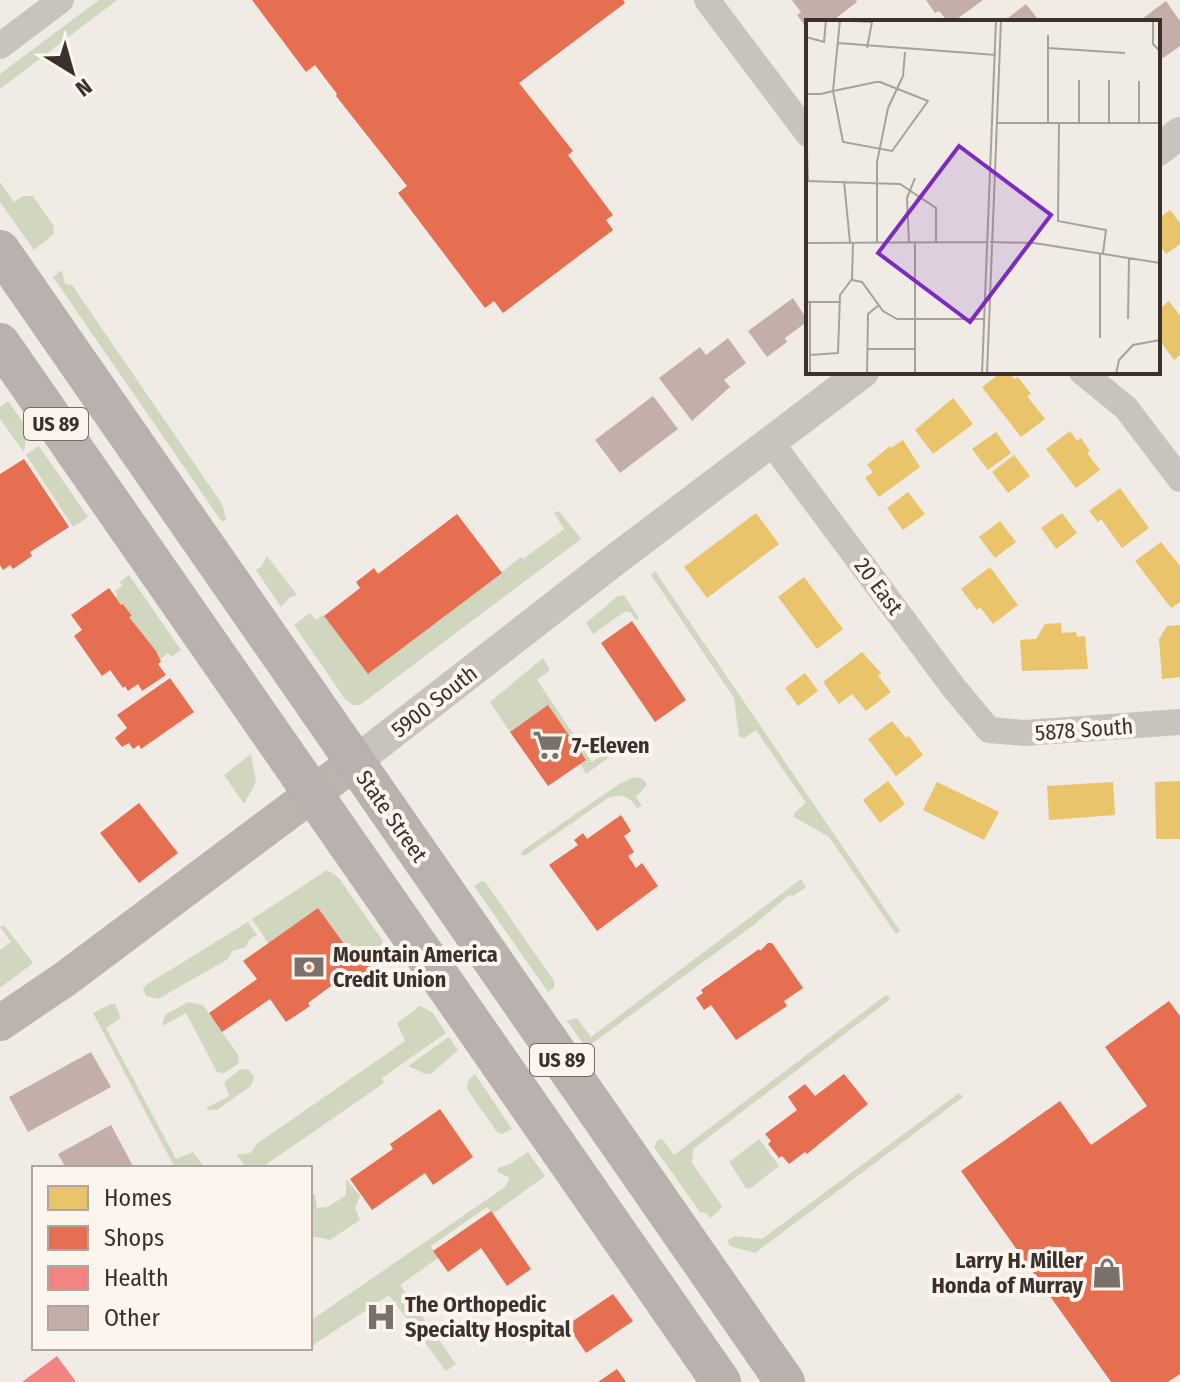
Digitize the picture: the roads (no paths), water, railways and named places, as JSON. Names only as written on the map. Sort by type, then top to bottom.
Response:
[{"type":"main road","name":"State Street","points":[[0,250],[785,1382]]},
{"type":"main road","name":"US 89","points":[[0,343],[721,1382]]},
{"type":"main road","name":"5900 South","points":[[0,1023],[65,979],[355,762]]},
{"type":"street","points":[[0,46],[61,0]]},
{"type":"street","points":[[707,0],[806,131]]},
{"type":"street","points":[[1160,148],[1180,133]]},
{"type":"street","name":"5900 South","points":[[355,762],[860,374]]},
{"type":"street","points":[[1084,374],[1126,408],[1180,479]]},
{"type":"street","name":"20 East","points":[[770,441],[954,688],[989,730]]},
{"type":"street","name":"5878 South","points":[[989,730],[1025,733],[1180,722]]},
{"type":"place","name":"7-Eleven","points":[[548,745]]},
{"type":"place","name":"Mountain America Credit Union","points":[[309,967]]},
{"type":"place","name":"Larry H. Miller Honda of Murray","points":[[1107,1273]]},
{"type":"place","name":"The Orthopedic Specialty Hospital","points":[[381,1317]]}]
